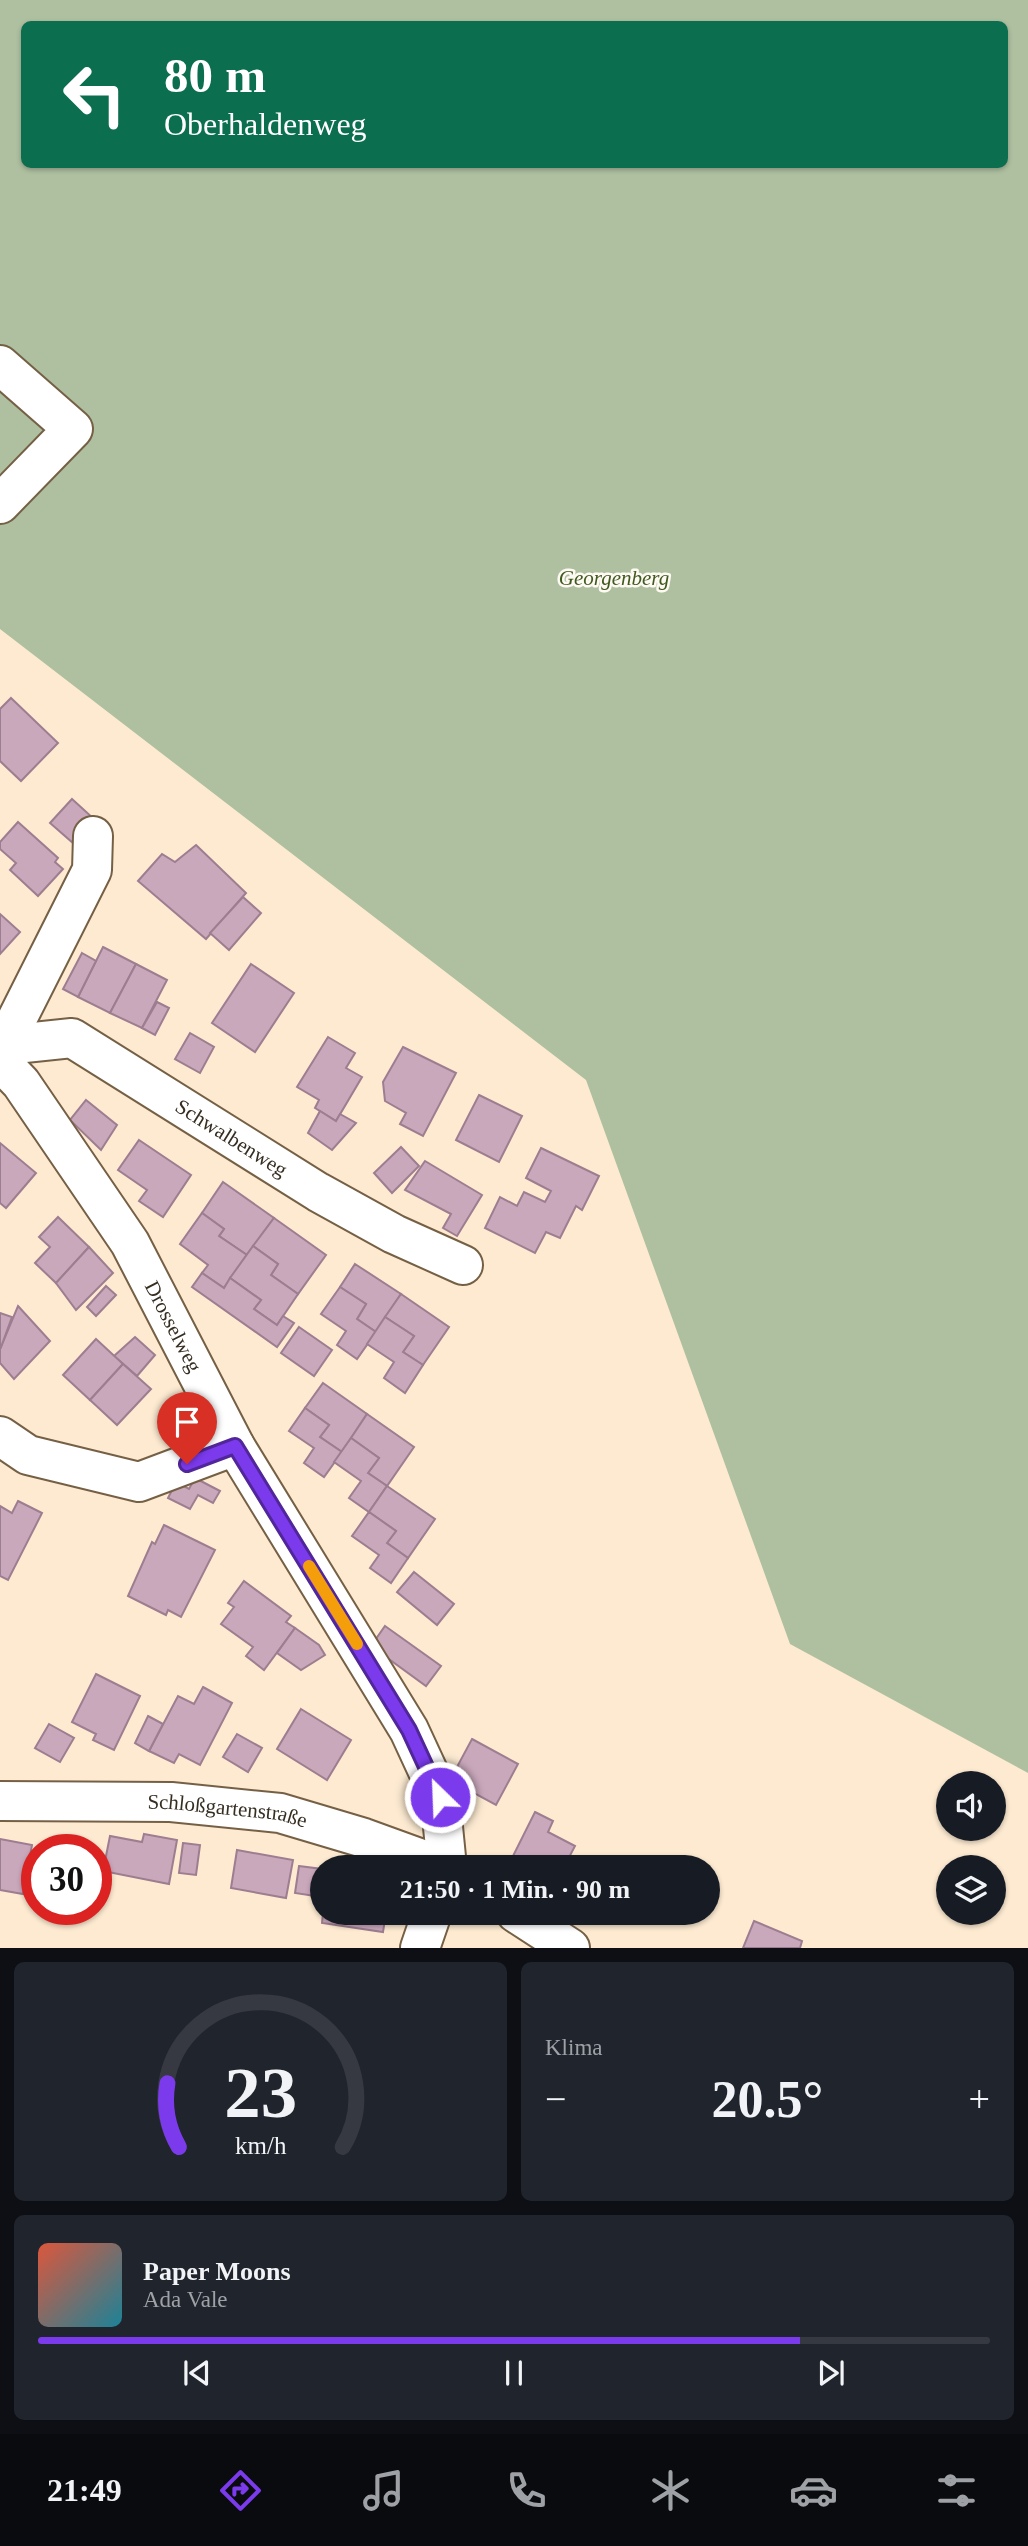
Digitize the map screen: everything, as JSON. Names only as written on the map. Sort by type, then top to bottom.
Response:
[{"type":"street","points":[[0,365],[73,429],[0,504]]},
{"type":"street","points":[[5,1054],[17,1019],[92,870],[93,836]]},
{"type":"street","name":"Schwalbenweg","points":[[5,1054],[72,1038],[318,1192],[394,1234],[463,1265]]},
{"type":"street","name":"Drosselweg","points":[[5,1054],[21,1083],[130,1243],[235,1446],[409,1730],[440,1797],[445,1855]]},
{"type":"street","points":[[0,1436],[28,1455],[139,1482],[235,1446]]},
{"type":"street","name":"Schloßgartenstraße","points":[[0,1801],[171,1802],[280,1813],[412,1855]]},
{"type":"street","points":[[420,1948],[428,1925]]},
{"type":"street","points":[[535,1925],[570,1948]]},
{"type":"green space","name":"Georgenberg","points":[[0,0],[1028,0],[1028,1773],[790,1644],[586,1080],[0,629]]},
{"type":"building","points":[[11,698],[58,743],[21,781],[0,761],[0,709]]},
{"type":"building","points":[[72,799],[94,819],[73,843],[50,823]]},
{"type":"building","points":[[18,822],[58,858],[55,862],[63,869],[38,896],[10,870],[16,863],[0,849],[0,842]]},
{"type":"building","points":[[196,845],[246,893],[206,939],[138,881],[162,854],[175,862]]},
{"type":"building","points":[[243,897],[261,913],[229,950],[210,933]]},
{"type":"building","points":[[0,914],[20,932],[0,954]]},
{"type":"building","points":[[103,947],[136,964],[110,1013],[78,997]]},
{"type":"building","points":[[82,953],[96,961],[78,997],[63,989]]},
{"type":"building","points":[[136,964],[167,980],[142,1028],[110,1013]]},
{"type":"building","points":[[251,964],[294,993],[255,1052],[212,1023]]},
{"type":"building","points":[[157,1002],[169,1008],[155,1035],[142,1028]]},
{"type":"building","points":[[190,1033],[214,1047],[200,1073],[175,1059]]},
{"type":"building","points":[[328,1037],[355,1053],[346,1068],[362,1077],[336,1121],[315,1108],[319,1100],[297,1087]]},
{"type":"building","points":[[403,1047],[456,1073],[423,1136],[400,1124],[406,1113],[385,1101],[383,1082]]},
{"type":"building","points":[[479,1095],[522,1116],[499,1162],[456,1140]]},
{"type":"building","points":[[86,1100],[117,1125],[101,1150],[70,1120]]},
{"type":"building","points":[[320,1111],[336,1121],[340,1114],[356,1123],[332,1150],[308,1133]]},
{"type":"building","points":[[139,1140],[191,1175],[163,1217],[139,1201],[147,1190],[118,1170]]},
{"type":"building","points":[[0,1143],[36,1173],[6,1208],[0,1203]]},
{"type":"building","points":[[401,1147],[419,1166],[392,1193],[374,1173]]},
{"type":"building","points":[[541,1148],[599,1176],[582,1210],[576,1206],[560,1238],[546,1232],[535,1253],[485,1228],[500,1197],[517,1206],[524,1192],[545,1202],[551,1191],[526,1178]]},
{"type":"building","points":[[425,1161],[482,1195],[457,1236],[443,1228],[451,1214],[405,1190]]},
{"type":"building","points":[[223,1182],[274,1218],[247,1255],[219,1236],[224,1229],[202,1213]]},
{"type":"building","points":[[202,1213],[224,1229],[219,1236],[247,1255],[224,1288],[202,1273],[208,1265],[180,1244]]},
{"type":"building","points":[[58,1217],[89,1247],[56,1283],[35,1263],[50,1247],[39,1237]]},
{"type":"building","points":[[274,1218],[326,1255],[298,1294],[271,1275],[278,1264],[253,1246]]},
{"type":"building","points":[[253,1246],[278,1264],[271,1275],[298,1294],[277,1325],[254,1309],[261,1300],[230,1278]]},
{"type":"building","points":[[89,1247],[113,1273],[76,1310],[56,1283]]},
{"type":"building","points":[[355,1264],[401,1294],[376,1332],[357,1319],[366,1304],[340,1287]]},
{"type":"building","points":[[202,1273],[224,1288],[230,1278],[261,1300],[254,1309],[277,1325],[283,1316],[294,1323],[277,1347],[192,1287]]},
{"type":"building","points":[[106,1286],[116,1295],[96,1316],[87,1307]]},
{"type":"building","points":[[340,1287],[366,1304],[357,1319],[376,1332],[357,1359],[337,1345],[346,1331],[321,1314]]},
{"type":"building","points":[[401,1294],[449,1327],[423,1365],[403,1352],[414,1336],[385,1317]]},
{"type":"building","points":[[18,1306],[50,1341],[14,1379],[0,1363],[0,1349]]},
{"type":"building","points":[[0,1313],[12,1317],[1,1347],[0,1346]]},
{"type":"building","points":[[385,1317],[414,1336],[403,1352],[423,1365],[405,1393],[384,1378],[394,1362],[367,1344]]},
{"type":"building","points":[[299,1327],[332,1350],[314,1376],[281,1353]]},
{"type":"building","points":[[135,1337],[155,1355],[137,1376],[114,1356]]},
{"type":"building","points":[[96,1339],[123,1364],[90,1400],[63,1375]]},
{"type":"building","points":[[123,1364],[151,1389],[117,1425],[90,1400]]},
{"type":"building","points":[[323,1383],[367,1414],[342,1452],[320,1437],[329,1425],[305,1408]]},
{"type":"building","points":[[305,1408],[329,1425],[320,1437],[342,1452],[324,1477],[304,1463],[314,1448],[289,1431]]},
{"type":"building","points":[[367,1414],[414,1447],[387,1486],[368,1473],[379,1458],[351,1438]]},
{"type":"building","points":[[351,1438],[379,1458],[368,1473],[387,1486],[369,1512],[349,1498],[361,1481],[334,1462]]},
{"type":"building","points":[[195,1478],[220,1491],[213,1503],[198,1495],[190,1509],[168,1498],[176,1482],[189,1489]]},
{"type":"building","points":[[387,1486],[435,1519],[408,1558],[387,1543],[396,1531],[369,1512]]},
{"type":"building","points":[[18,1501],[42,1513],[8,1580],[0,1576],[0,1506],[12,1513]]},
{"type":"building","points":[[369,1512],[396,1531],[387,1543],[408,1558],[391,1583],[370,1568],[379,1555],[352,1536]]},
{"type":"building","points":[[164,1525],[215,1550],[181,1617],[168,1610],[166,1615],[128,1596],[152,1542],[155,1544]]},
{"type":"building","points":[[414,1572],[454,1604],[437,1625],[397,1592]]},
{"type":"building","points":[[244,1581],[291,1616],[286,1622],[295,1628],[264,1670],[246,1656],[253,1647],[221,1624],[234,1607],[228,1603]]},
{"type":"building","points":[[385,1626],[441,1666],[426,1686],[371,1646]]},
{"type":"building","points":[[295,1628],[319,1645],[325,1655],[301,1670],[277,1653]]},
{"type":"building","points":[[96,1674],[140,1696],[114,1750],[93,1740],[96,1734],[72,1722]]},
{"type":"building","points":[[203,1687],[232,1703],[200,1765],[179,1754],[174,1763],[149,1751],[178,1696],[194,1704]]},
{"type":"building","points":[[301,1709],[351,1740],[327,1780],[277,1749]]},
{"type":"building","points":[[148,1716],[163,1724],[149,1751],[135,1743]]},
{"type":"building","points":[[49,1724],[74,1738],[60,1762],[35,1748]]},
{"type":"building","points":[[237,1734],[262,1748],[248,1772],[223,1757]]},
{"type":"building","points":[[472,1739],[518,1764],[496,1805],[450,1780]]},
{"type":"building","points":[[535,1812],[553,1821],[548,1832],[575,1846],[570,1855],[514,1855]]},
{"type":"building","points":[[144,1834],[177,1840],[169,1884],[112,1873],[112,1836],[142,1842]]},
{"type":"building","points":[[0,1839],[21,1843],[21,1894],[0,1890]]},
{"type":"building","points":[[183,1843],[200,1845],[196,1875],[179,1873]]},
{"type":"building","points":[[237,1850],[293,1860],[286,1898],[231,1888]]},
{"type":"building","points":[[299,1866],[310,1867],[310,1895],[295,1893]]},
{"type":"building","points":[[754,1921],[802,1941],[800,1948],[743,1948]]},
{"type":"building","points":[[336,1925],[384,1925],[383,1932]]},
{"type":"slow traffic","points":[[309,1566],[357,1644]]},
{"type":"route","points":[[187,1464],[235,1446],[409,1730],[440,1797]]}]
